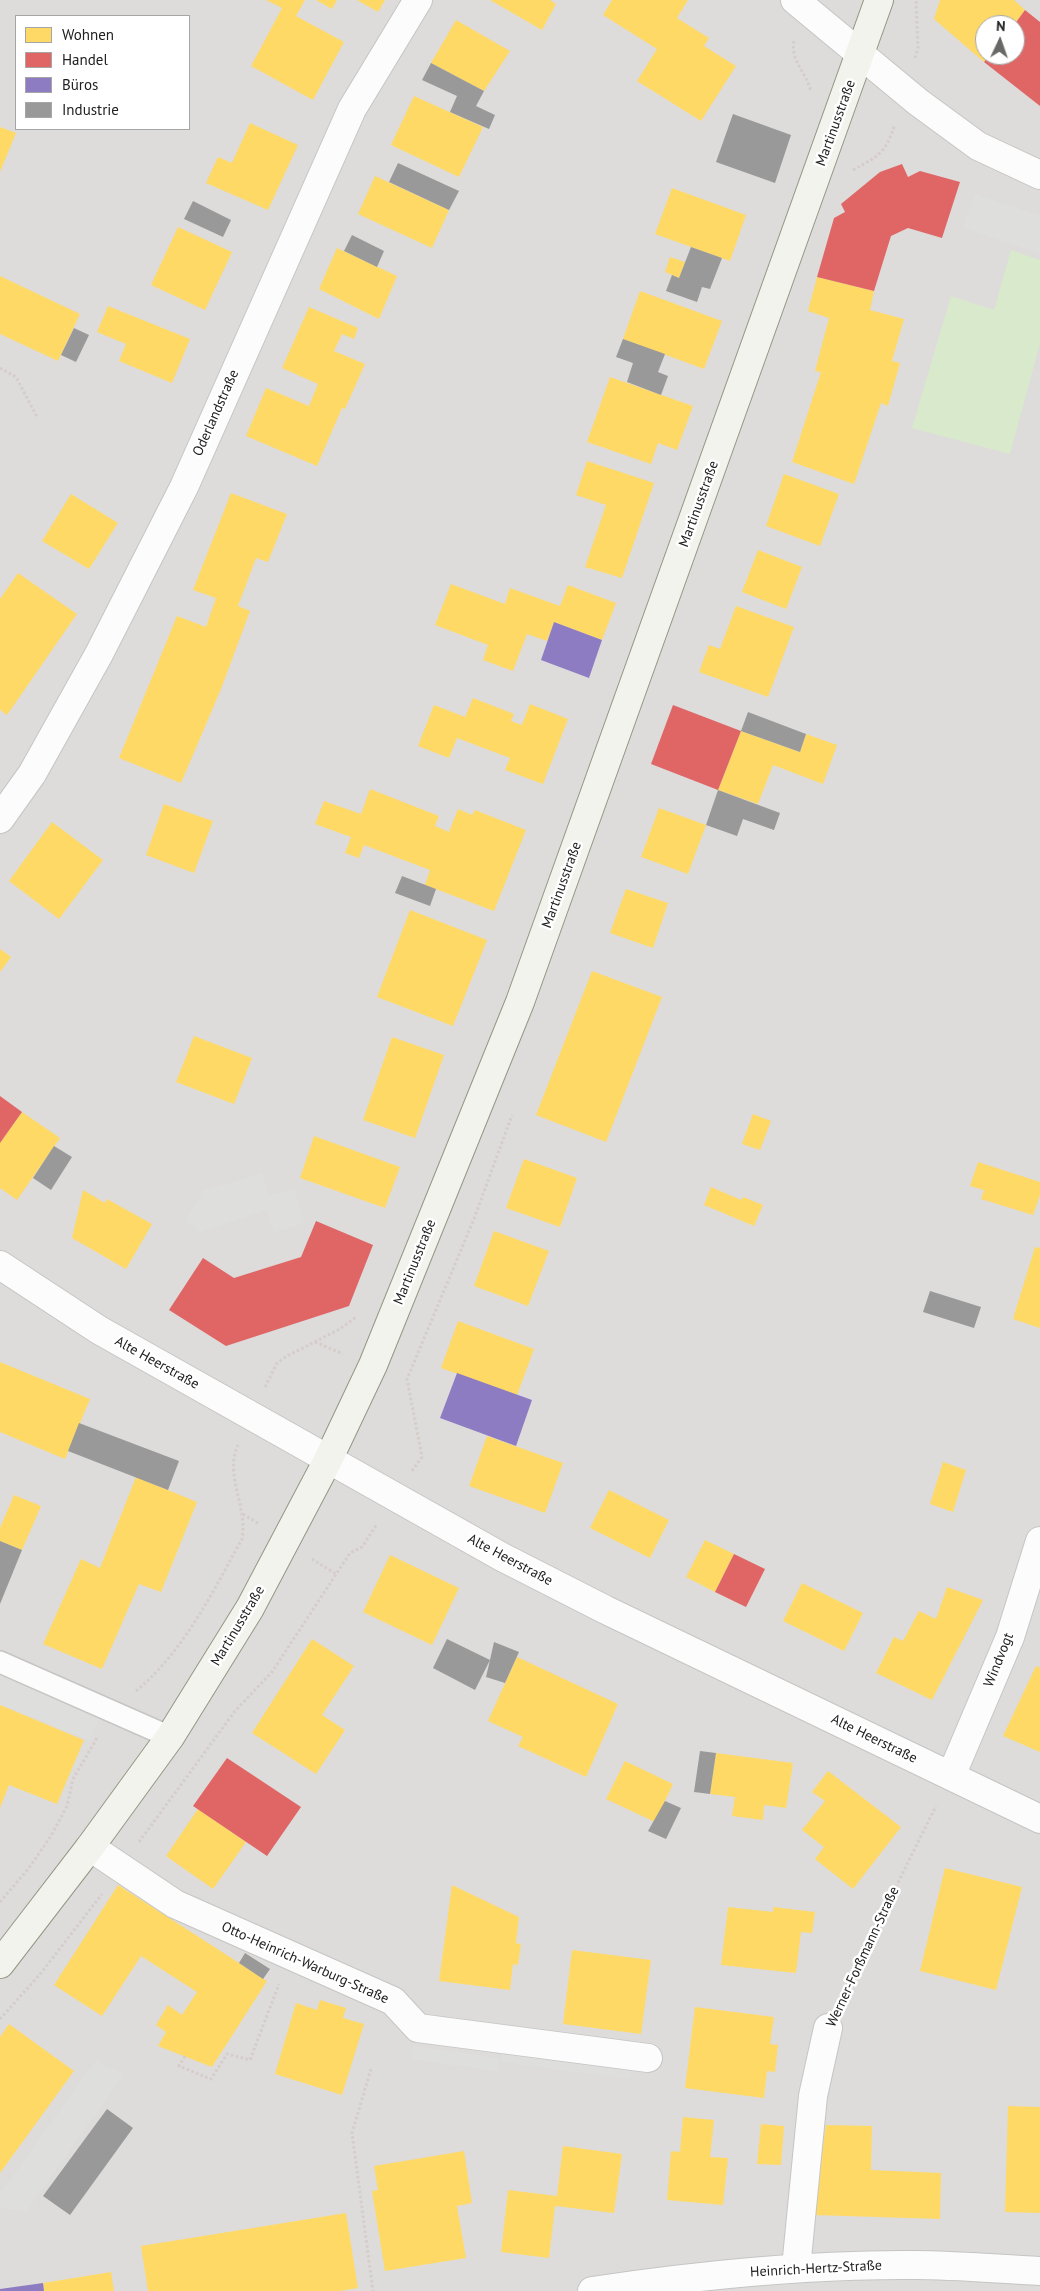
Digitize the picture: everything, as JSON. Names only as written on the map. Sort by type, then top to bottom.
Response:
[{"type":"main road","name":"Martinusstraße","points":[[0,1964],[90,1847],[170,1737],[250,1608],[328,1460],[373,1365],[520,1002],[879,0]]},
{"type":"street","name":"Oderlandstraße","points":[[0,819],[32,774],[94,662],[184,487],[352,109],[418,0]]},
{"type":"street","points":[[800,4],[860,54],[978,146],[1040,175]]},
{"type":"street","name":"Alte Heerstraße","points":[[0,1265],[99,1330],[502,1557],[597,1605],[1040,1819]]},
{"type":"street","name":"Windvogt","points":[[951,1776],[1010,1637],[1040,1541]]},
{"type":"street","name":"Otto-Heinrich-Warburg-Straße","points":[[90,1847],[175,1904],[392,2001],[418,2028],[648,2058]]},
{"type":"street","name":"Werner-Forßmann-Straße","points":[[796,2268],[813,2096],[828,2028]]},
{"type":"street","name":"Heinrich-Hertz-Straße","points":[[592,2291],[690,2277],[796,2268],[915,2265],[1040,2271]]},
{"type":"lane","points":[[3,1663],[113,1710],[170,1737]]},
{"type":"path","points":[[800,4],[792,50],[794,58],[807,76],[812,98]]},
{"type":"path","points":[[0,368],[16,377],[37,417]]},
{"type":"path","points":[[0,1902],[29,1868],[51,1836],[68,1806],[73,1779],[113,1710],[146,1682],[173,1653],[193,1626],[242,1540],[243,1514],[233,1471],[232,1456],[277,1363],[340,1329],[356,1317],[360,1311]]},
{"type":"path","name":"Werner-Forßmann-Straße","points":[[828,2028],[951,1776]]},
{"type":"path","points":[[185,2056],[179,2066],[211,2079],[227,2054],[250,2060],[290,1956]]},
{"type":"path","points":[[371,2069],[352,2134],[373,2291]]},
{"type":"shaded area","points":[[0,0],[1040,0],[1040,2291],[0,2291]]},
{"type":"shaded area","points":[[975,194],[1040,216],[1040,253],[963,228]]},
{"type":"shaded area","points":[[262,1173],[269,1195],[294,1189],[305,1223],[274,1232],[266,1210],[198,1233],[196,1227],[185,1222],[203,1191]]},
{"type":"shaded area","points":[[0,1673],[101,1715],[90,1741],[0,1704]]},
{"type":"shaded area","points":[[413,2046],[499,2058],[497,2071],[411,2059]]},
{"type":"shaded area","points":[[503,2049],[632,2066],[630,2079],[501,2062]]},
{"type":"shaded area","points":[[95,2061],[124,2074],[27,2211],[0,2208],[0,2190],[2,2191]]},
{"type":"green space","points":[[1011,250],[1040,260],[1040,343],[1010,454],[912,428],[951,296],[994,310]]},
{"type":"building: Wohnen","points":[[266,0],[305,0],[296,16],[344,42],[313,100],[251,66],[282,8]]},
{"type":"building: Wohnen","points":[[316,0],[337,0],[332,9]]},
{"type":"building: Wohnen","points":[[357,0],[385,0],[378,12]]},
{"type":"building: Wohnen","points":[[490,0],[550,0],[556,4],[542,30]]},
{"type":"building: Wohnen","points":[[612,0],[688,0],[677,18],[709,38],[704,46],[736,66],[701,121],[637,81],[657,49],[603,15]]},
{"type":"building: Wohnen","points":[[940,0],[1014,0],[1025,10],[1021,15],[975,15],[975,54],[934,19]]},
{"type":"building: Wohnen","points":[[456,20],[510,51],[484,91],[431,63]]},
{"type":"building: Wohnen","points":[[414,96],[483,127],[459,177],[391,145]]},
{"type":"building: Wohnen","points":[[250,123],[298,145],[268,210],[206,183],[218,157],[232,163]]},
{"type":"building: Wohnen","points":[[0,127],[16,133],[0,172]]},
{"type":"building: Wohnen","points":[[375,176],[449,210],[432,248],[358,214]]},
{"type":"building: Wohnen","points":[[672,188],[746,215],[730,261],[655,234]]},
{"type":"building: Wohnen","points":[[178,227],[232,252],[205,310],[151,285]]},
{"type":"building: Wohnen","points":[[337,248],[397,276],[379,319],[319,289]]},
{"type":"building: Wohnen","points":[[670,257],[685,262],[679,278],[665,272]]},
{"type":"building: Wohnen","points":[[0,276],[80,314],[58,361],[0,334]]},
{"type":"building: Wohnen","points":[[817,277],[874,291],[870,310],[904,319],[892,361],[900,363],[888,406],[881,403],[854,484],[792,462],[821,372],[815,371],[829,318],[808,311]]},
{"type":"building: Wohnen","points":[[640,291],[722,321],[704,369],[623,339]]},
{"type":"building: Wohnen","points":[[108,306],[190,339],[172,383],[119,361],[126,344],[97,332]]},
{"type":"building: Wohnen","points":[[309,307],[358,328],[354,339],[342,334],[334,351],[365,364],[345,409],[342,408],[317,466],[246,436],[266,388],[309,406],[318,384],[282,368]]},
{"type":"building: Wohnen","points":[[610,377],[693,406],[677,450],[658,443],[651,464],[587,442]]},
{"type":"building: Wohnen","points":[[587,461],[654,483],[622,578],[585,567],[606,505],[576,495]]},
{"type":"building: Wohnen","points":[[784,474],[839,494],[820,546],[766,526]]},
{"type":"building: Wohnen","points":[[231,493],[287,514],[268,562],[256,558],[238,606],[250,611],[221,689],[181,783],[119,758],[177,616],[206,627],[216,598],[193,590]]},
{"type":"building: Wohnen","points":[[71,494],[118,523],[89,569],[42,541]]},
{"type":"building: Wohnen","points":[[758,550],[802,567],[786,609],[742,592]]},
{"type":"building: Wohnen","points":[[18,573],[77,614],[7,715],[0,710],[0,599]]},
{"type":"building: Wohnen","points":[[451,584],[505,604],[510,588],[560,606],[568,585],[616,603],[602,640],[554,622],[547,641],[527,634],[513,671],[483,660],[488,645],[435,625]]},
{"type":"building: Wohnen","points":[[736,606],[794,627],[768,697],[699,672],[709,645],[720,649]]},
{"type":"building: Wohnen","points":[[473,698],[514,714],[511,721],[522,725],[530,704],[568,719],[543,784],[505,770],[510,758],[457,738],[449,758],[418,746],[434,705],[465,717]]},
{"type":"building: Wohnen","points":[[741,731],[800,752],[806,734],[837,745],[823,784],[773,765],[758,804],[718,790]]},
{"type":"building: Wohnen","points":[[370,789],[439,816],[435,826],[449,832],[458,809],[472,815],[475,810],[526,830],[494,911],[425,885],[430,870],[364,845],[359,858],[345,853],[351,837],[315,824],[324,801],[361,814]]},
{"type":"building: Wohnen","points":[[164,804],[213,821],[194,873],[146,855]]},
{"type":"building: Wohnen","points":[[659,808],[706,825],[688,874],[641,857]]},
{"type":"building: Wohnen","points":[[52,822],[103,860],[59,919],[9,881]]},
{"type":"building: Wohnen","points":[[626,889],[668,903],[653,948],[610,933]]},
{"type":"building: Wohnen","points":[[410,910],[487,940],[453,1026],[377,997]]},
{"type":"building: Wohnen","points":[[0,949],[11,957],[0,972]]},
{"type":"building: Wohnen","points":[[592,971],[662,997],[606,1142],[536,1115]]},
{"type":"building: Wohnen","points":[[194,1036],[252,1058],[234,1104],[176,1082]]},
{"type":"building: Wohnen","points":[[392,1037],[444,1055],[415,1138],[363,1120]]},
{"type":"building: Wohnen","points":[[22,1112],[60,1138],[17,1200],[0,1188],[0,1143]]},
{"type":"building: Wohnen","points":[[753,1114],[771,1121],[760,1150],[742,1144]]},
{"type":"building: Wohnen","points":[[314,1136],[400,1167],[385,1208],[300,1178]]},
{"type":"building: Wohnen","points":[[524,1159],[577,1178],[560,1227],[506,1208]]},
{"type":"building: Wohnen","points":[[978,1162],[1040,1182],[1040,1195],[1033,1215],[981,1199],[984,1190],[970,1186]]},
{"type":"building: Wohnen","points":[[711,1187],[741,1200],[743,1197],[763,1205],[754,1226],[704,1205]]},
{"type":"building: Wohnen","points":[[83,1190],[105,1203],[107,1199],[152,1224],[126,1269],[72,1238]]},
{"type":"building: Wohnen","points":[[494,1231],[549,1251],[528,1306],[474,1286]]},
{"type":"building: Wohnen","points":[[1035,1247],[1040,1248],[1040,1328],[1013,1319]]},
{"type":"building: Wohnen","points":[[458,1321],[534,1349],[517,1395],[441,1368]]},
{"type":"building: Wohnen","points":[[0,1362],[90,1399],[65,1459],[0,1432]]},
{"type":"building: Wohnen","points":[[487,1436],[563,1463],[545,1513],[469,1486]]},
{"type":"building: Wohnen","points":[[943,1462],[966,1470],[953,1512],[930,1504]]},
{"type":"building: Wohnen","points":[[136,1477],[197,1502],[161,1592],[139,1584],[102,1669],[43,1644],[81,1559],[100,1568]]},
{"type":"building: Wohnen","points":[[609,1490],[669,1520],[650,1558],[590,1528]]},
{"type":"building: Wohnen","points":[[14,1495],[41,1506],[22,1550],[0,1541],[0,1528]]},
{"type":"building: Wohnen","points":[[705,1540],[734,1554],[715,1592],[686,1577]]},
{"type":"building: Wohnen","points":[[390,1555],[459,1588],[432,1645],[363,1612]]},
{"type":"building: Wohnen","points":[[802,1583],[863,1613],[844,1651],[783,1621]]},
{"type":"building: Wohnen","points":[[947,1587],[983,1600],[932,1700],[876,1673],[894,1637],[903,1641],[919,1611],[936,1619]]},
{"type":"building: Wohnen","points":[[312,1639],[354,1666],[322,1715],[345,1730],[316,1774],[252,1733]]},
{"type":"building: Wohnen","points":[[517,1657],[618,1704],[586,1777],[518,1746],[523,1737],[488,1721]]},
{"type":"building: Wohnen","points":[[1036,1666],[1040,1668],[1040,1752],[1003,1736]]},
{"type":"building: Wohnen","points":[[0,1705],[84,1740],[57,1804],[9,1785],[0,1808]]},
{"type":"building: Wohnen","points":[[716,1753],[793,1763],[786,1808],[764,1805],[763,1820],[732,1816],[735,1797],[710,1794]]},
{"type":"building: Wohnen","points":[[625,1761],[673,1784],[655,1822],[606,1799]]},
{"type":"building: Wohnen","points":[[828,1771],[901,1827],[853,1889],[815,1859],[824,1847],[802,1830],[825,1801],[812,1792]]},
{"type":"building: Wohnen","points":[[198,1809],[246,1842],[213,1889],[166,1856]]},
{"type":"building: Wohnen","points":[[945,1868],[1022,1887],[996,1990],[920,1971]]},
{"type":"building: Wohnen","points":[[118,1885],[267,1981],[212,2067],[158,2046],[166,2032],[156,2025],[168,2005],[182,2015],[197,1992],[141,1956],[102,2016],[54,1985]]},
{"type":"building: Wohnen","points":[[452,1885],[519,1917],[516,1943],[521,1944],[518,1965],[513,1964],[510,1990],[439,1981]]},
{"type":"building: Wohnen","points":[[728,1907],[773,1912],[773,1907],[815,1912],[812,1933],[801,1932],[796,1973],[721,1965]]},
{"type":"building: Wohnen","points":[[572,1950],[651,1960],[641,2034],[563,2024]]},
{"type":"building: Wohnen","points":[[320,2000],[346,2008],[343,2018],[364,2024],[342,2095],[275,2074],[296,2003],[317,2010]]},
{"type":"building: Wohnen","points":[[695,2007],[774,2017],[770,2044],[778,2045],[775,2072],[767,2071],[764,2098],[685,2088]]},
{"type":"building: Wohnen","points":[[9,2024],[74,2071],[0,2173],[0,2037]]},
{"type":"building: Wohnen","points":[[1008,2106],[1040,2107],[1040,2213],[1005,2212]]},
{"type":"building: Wohnen","points":[[683,2117],[714,2120],[710,2157],[728,2158],[723,2205],[667,2200],[671,2151],[680,2152]]},
{"type":"building: Wohnen","points":[[761,2124],[784,2126],[781,2165],[757,2164]]},
{"type":"building: Wohnen","points":[[826,2125],[872,2126],[871,2170],[941,2173],[940,2219],[813,2215]]},
{"type":"building: Wohnen","points":[[563,2146],[622,2154],[614,2213],[555,2206],[549,2258],[501,2252],[508,2190],[557,2196]]},
{"type":"building: Wohnen","points":[[464,2151],[472,2203],[457,2206],[466,2258],[385,2271],[372,2191],[378,2190],[374,2166]]},
{"type":"building: Wohnen","points":[[346,2213],[358,2288],[340,2291],[148,2291],[141,2246]]},
{"type":"building: Wohnen","points":[[111,2272],[114,2291],[44,2291],[43,2283]]},
{"type":"building: Handel","points":[[1025,10],[1040,22],[1040,106],[988,65],[1025,65],[1025,15],[1021,15]]},
{"type":"building: Handel","points":[[902,164],[908,177],[920,171],[960,182],[942,238],[908,228],[891,236],[874,291],[817,277],[834,218],[845,212],[841,204],[880,172]]},
{"type":"building: Handel","points":[[673,705],[741,731],[718,790],[651,764]]},
{"type":"building: Handel","points":[[0,1096],[22,1112],[0,1143]]},
{"type":"building: Handel","points":[[316,1221],[373,1245],[349,1306],[226,1346],[169,1310],[203,1258],[234,1278],[301,1257]]},
{"type":"building: Handel","points":[[734,1554],[765,1569],[746,1607],[715,1592]]},
{"type":"building: Handel","points":[[227,1758],[301,1807],[267,1856],[193,1806]]},
{"type":"building: Büros","points":[[554,622],[602,640],[589,678],[541,660]]},
{"type":"building: Büros","points":[[457,1373],[532,1400],[516,1446],[440,1418]]},
{"type":"building: Büros","points":[[43,2283],[44,2291],[0,2291],[0,2289]]},
{"type":"building: Industrie","points":[[431,63],[484,91],[476,106],[495,115],[489,129],[450,112],[457,96],[422,80]]},
{"type":"building: Industrie","points":[[733,114],[791,135],[775,183],[716,162]]},
{"type":"building: Industrie","points":[[398,163],[459,191],[449,210],[389,182]]},
{"type":"building: Industrie","points":[[193,201],[231,220],[223,237],[184,219]]},
{"type":"building: Industrie","points":[[352,235],[384,251],[377,267],[344,251]]},
{"type":"building: Industrie","points":[[691,247],[722,258],[710,289],[702,287],[697,302],[666,291],[672,275],[679,278]]},
{"type":"building: Industrie","points":[[74,328],[89,335],[76,362],[61,355]]},
{"type":"building: Industrie","points":[[623,339],[665,354],[658,372],[668,376],[661,395],[627,382],[633,363],[616,357]]},
{"type":"building: Industrie","points":[[748,712],[806,734],[800,752],[741,731]]},
{"type":"building: Industrie","points":[[718,790],[780,813],[774,830],[743,819],[737,836],[706,825]]},
{"type":"building: Industrie","points":[[402,876],[436,889],[430,906],[395,893]]},
{"type":"building: Industrie","points":[[54,1146],[72,1157],[51,1190],[33,1178]]},
{"type":"building: Industrie","points":[[930,1291],[981,1307],[974,1328],[923,1312]]},
{"type":"building: Industrie","points":[[79,1423],[179,1461],[168,1490],[68,1451]]},
{"type":"building: Industrie","points":[[0,1541],[22,1550],[0,1604]]},
{"type":"building: Industrie","points":[[447,1639],[490,1660],[475,1690],[433,1668]]},
{"type":"building: Industrie","points":[[494,1642],[519,1652],[505,1683],[486,1677]]},
{"type":"building: Industrie","points":[[700,1751],[716,1753],[710,1794],[694,1792]]},
{"type":"building: Industrie","points":[[665,1801],[681,1808],[666,1839],[648,1831]]},
{"type":"building: Industrie","points":[[245,1953],[270,1969],[263,1979],[239,1963]]},
{"type":"building: Industrie","points":[[107,2109],[133,2128],[70,2215],[43,2196]]}]
